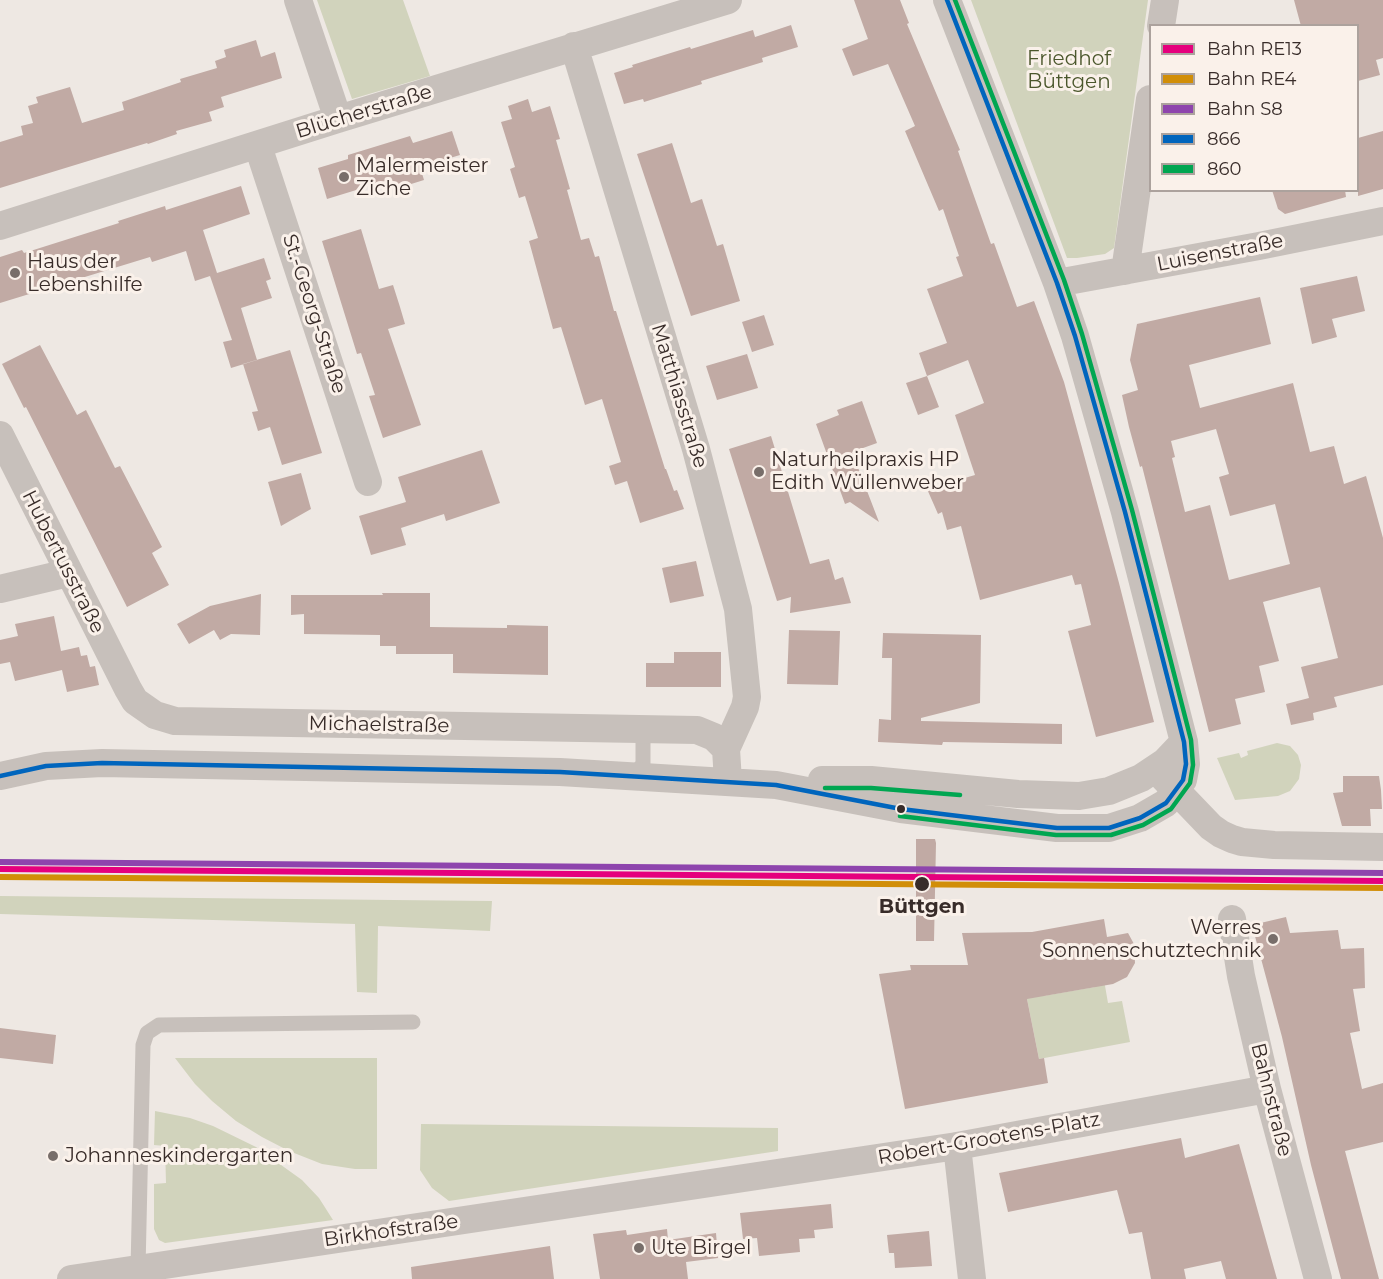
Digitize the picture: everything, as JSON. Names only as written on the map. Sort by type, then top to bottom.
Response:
[{"type":"street","points":[[298,0],[338,119]]},
{"type":"street","name":"Blücherstraße","points":[[0,226],[573,46],[728,0]]},
{"type":"street","points":[[0,776],[46,766],[102,763],[633,776],[776,785],[901,809],[968,819],[1084,829],[1109,828],[1126,824],[1166,803],[1183,780],[1186,764],[1184,742],[1122,502],[1075,336],[1057,283],[947,0]]},
{"type":"street","points":[[1161,24],[1165,0]]},
{"type":"street","name":"Matthiasstraße","points":[[573,46],[696,449],[733,589],[747,697],[745,707],[726,749]]},
{"type":"street","points":[[1125,271],[1149,106]]},
{"type":"street","name":"St.-Georg-Straße","points":[[258,146],[368,482]]},
{"type":"street","name":"Luisenstraße","points":[[1057,283],[1383,221]]},
{"type":"street","name":"Hubertusstraße","points":[[0,435],[128,689]]},
{"type":"street","points":[[0,589],[68,573]]},
{"type":"street","name":"Michaelstraße","points":[[128,689],[135,701],[146,710],[175,721],[697,730],[714,737],[726,749]]},
{"type":"street","points":[[776,785],[825,780],[871,780],[1018,794],[1079,796],[1109,791],[1141,778],[1156,769],[1184,742]]},
{"type":"street","points":[[726,749],[728,781]]},
{"type":"street","points":[[1156,769],[1211,827],[1221,834],[1242,842],[1274,845],[1383,847]]},
{"type":"street","name":"Bahnstraße","points":[[1232,919],[1241,976],[1267,1089],[1318,1279]]},
{"type":"street","name":"Robert-Grootens-Platz","points":[[711,1183],[957,1146],[1267,1089]]},
{"type":"street","points":[[957,1146],[972,1279]]},
{"type":"street","name":"Birkhofstraße","points":[[70,1279],[711,1183]]},
{"type":"lane","points":[[633,776],[643,764],[643,730]]},
{"type":"lane","points":[[138,1269],[143,1045],[147,1033],[159,1025],[413,1022]]},
{"type":"green space","points":[[317,0],[403,0],[430,76],[352,99]]},
{"type":"green space","name":"Friedhof Büttgen","points":[[971,0],[1148,0],[1114,248],[1105,254],[1067,258]]},
{"type":"green space","points":[[1277,743],[1290,746],[1298,755],[1301,765],[1299,779],[1290,791],[1278,796],[1235,800],[1217,758],[1239,753],[1241,758],[1248,755],[1247,751]]},
{"type":"green space","points":[[0,896],[492,901],[490,931],[378,926],[377,993],[357,992],[355,924],[0,914]]},
{"type":"green space","points":[[1104,980],[1108,1003],[1122,1001],[1130,1042],[1039,1059],[1026,994],[1043,996],[1095,987]]},
{"type":"green space","points":[[175,1058],[377,1058],[377,1169],[355,1169],[322,1164],[262,1137],[236,1121],[212,1101]]},
{"type":"green space","points":[[155,1111],[190,1118],[213,1126],[256,1147],[302,1180],[319,1198],[333,1220],[165,1243],[159,1240],[154,1229],[154,1184],[166,1183],[165,1146],[154,1145]]},
{"type":"green space","points":[[421,1124],[778,1128],[778,1151],[449,1201],[432,1188],[420,1170]]},
{"type":"building","points":[[854,0],[900,0],[909,23],[907,24],[960,150],[958,151],[991,244],[994,243],[1017,307],[1034,301],[1064,382],[1154,722],[1096,737],[1068,631],[1091,625],[1081,584],[1075,585],[1072,575],[980,600],[961,526],[947,530],[942,512],[938,514],[927,489],[975,475],[955,415],[984,403],[968,360],[927,376],[919,353],[947,343],[927,289],[963,276],[956,257],[959,256],[943,209],[939,211],[905,131],[915,126],[888,64],[853,76],[842,49],[868,39]]},
{"type":"building","points":[[1294,0],[1383,0],[1383,58],[1376,60],[1380,75],[1359,81],[1359,24],[1300,24]]},
{"type":"building","points":[[791,25],[798,47],[762,58],[763,62],[701,81],[702,84],[644,102],[643,99],[624,104],[614,73],[690,47],[691,49],[753,30],[755,37]]},
{"type":"building","points":[[256,40],[261,57],[275,52],[282,78],[221,97],[224,107],[209,112],[212,121],[176,131],[177,134],[148,144],[0,188],[0,142],[23,135],[21,126],[33,123],[28,106],[38,103],[36,97],[70,87],[82,123],[124,110],[122,102],[181,82],[180,79],[217,68],[215,61],[226,57],[224,50]]},
{"type":"building","points":[[528,99],[532,112],[550,106],[560,139],[556,140],[570,189],[567,190],[581,240],[589,238],[595,257],[599,256],[614,311],[616,311],[665,469],[674,491],[677,490],[684,509],[640,523],[627,481],[615,485],[609,466],[621,462],[602,399],[585,405],[561,327],[553,329],[529,241],[538,238],[525,196],[519,198],[510,169],[515,167],[501,122],[512,119],[508,106]]},
{"type":"building","points":[[452,131],[460,155],[420,167],[424,180],[395,189],[392,179],[327,199],[318,168],[348,159],[348,155],[410,136],[413,143]]},
{"type":"building","points":[[1383,131],[1383,189],[1358,196],[1359,192],[1359,138]]},
{"type":"building","points":[[672,143],[691,203],[702,199],[717,246],[723,244],[740,301],[691,316],[637,154]]},
{"type":"building","points":[[241,186],[250,214],[203,230],[217,273],[264,258],[271,279],[266,281],[272,298],[241,308],[257,360],[231,368],[223,342],[232,340],[210,276],[195,281],[186,251],[152,262],[150,257],[0,303],[0,257],[22,250],[24,253],[165,206],[166,210]]},
{"type":"building","points":[[1273,192],[1345,192],[1346,197],[1285,214],[1278,209]]},
{"type":"building","points":[[361,229],[379,289],[393,285],[400,307],[405,324],[388,329],[421,425],[383,438],[369,396],[375,395],[361,353],[357,354],[322,241]]},
{"type":"building","points":[[1357,276],[1365,311],[1332,319],[1337,337],[1312,344],[1300,288]]},
{"type":"building","points":[[1260,297],[1271,344],[1189,365],[1200,408],[1293,383],[1310,452],[1334,446],[1344,484],[1366,476],[1383,538],[1383,685],[1334,697],[1337,707],[1313,713],[1314,720],[1291,725],[1286,704],[1309,698],[1301,667],[1338,658],[1320,587],[1263,602],[1279,661],[1259,666],[1265,692],[1235,699],[1241,724],[1209,732],[1122,395],[1138,390],[1130,360],[1137,324]],"holes":[[[1216,429],[1229,474],[1219,477],[1230,516],[1275,504],[1290,564],[1229,580],[1210,505],[1185,512],[1172,458],[1175,457],[1171,441]]]},
{"type":"building","points":[[764,315],[774,345],[752,352],[742,322]]},
{"type":"building","points":[[40,345],[77,415],[86,410],[115,468],[120,466],[162,547],[152,553],[169,585],[127,607],[2,364]]},
{"type":"building","points":[[290,350],[322,453],[282,465],[270,427],[258,431],[252,412],[258,411],[243,364]]},
{"type":"building","points":[[747,354],[758,388],[717,400],[706,366]]},
{"type":"building","points":[[927,376],[939,407],[918,415],[906,383]]},
{"type":"building","points":[[862,401],[877,443],[852,452],[879,522],[850,502],[845,504],[816,424],[839,415],[837,410]]},
{"type":"building","points":[[771,436],[810,564],[829,559],[835,580],[843,577],[851,603],[790,613],[791,597],[777,601],[729,449]]},
{"type":"building","points":[[482,450],[500,503],[446,521],[444,514],[401,528],[406,545],[371,555],[359,516],[406,502],[398,477]]},
{"type":"building","points":[[301,473],[311,509],[281,526],[268,482]]},
{"type":"building","points":[[696,561],[704,596],[670,603],[662,568]]},
{"type":"building","points":[[382,593],[430,593],[430,627],[548,626],[548,675],[453,673],[453,654],[396,654],[396,646],[380,646],[380,635],[304,634],[304,614],[291,615],[291,595],[383,595]]},
{"type":"building","points":[[261,594],[260,635],[231,634],[220,640],[214,630],[189,644],[177,624],[210,606]]},
{"type":"building","points":[[54,616],[61,651],[79,647],[81,656],[87,655],[90,667],[95,666],[99,685],[67,692],[62,670],[15,681],[10,662],[0,664],[0,640],[18,636],[15,624]]},
{"type":"building","points":[[789,630],[840,631],[838,685],[787,684]]},
{"type":"building","points":[[883,633],[981,635],[980,703],[921,718],[921,721],[1062,724],[1062,744],[943,742],[942,745],[878,742],[879,719],[891,720],[892,658],[882,658]]},
{"type":"building","points":[[674,652],[721,652],[721,687],[646,687],[646,663],[674,663]]},
{"type":"building","points":[[1343,776],[1379,776],[1382,809],[1370,809],[1371,826],[1342,826],[1333,793],[1343,792]]},
{"type":"building","points":[[916,839],[935,839],[936,843],[934,941],[916,941]]},
{"type":"building","points":[[1286,917],[1290,933],[1338,930],[1341,949],[1364,948],[1365,988],[1353,989],[1360,1031],[1350,1033],[1362,1089],[1383,1083],[1383,1142],[1345,1151],[1379,1279],[1341,1279],[1311,1165],[1282,1037],[1252,925]]},
{"type":"building","points":[[1104,919],[1107,937],[1128,933],[1134,944],[1135,963],[1127,977],[1113,984],[1027,999],[1039,1059],[1044,1058],[1048,1083],[905,1109],[879,974],[911,970],[910,965],[968,965],[962,933],[1032,932]]},
{"type":"building","points":[[0,1028],[56,1035],[53,1064],[0,1058]]},
{"type":"building","points":[[1181,1138],[1185,1158],[1239,1144],[1277,1279],[1226,1279],[1221,1261],[1184,1269],[1186,1279],[1151,1279],[1142,1232],[1129,1234],[1117,1190],[1008,1212],[999,1173]]},
{"type":"building","points":[[831,1204],[833,1228],[814,1230],[815,1238],[799,1239],[800,1252],[759,1256],[757,1238],[743,1239],[740,1213]]},
{"type":"building","name":"Ute Birgel","points":[[667,1229],[668,1240],[716,1233],[718,1258],[686,1262],[688,1279],[600,1279],[593,1234],[626,1230],[627,1235]]},
{"type":"building","points":[[929,1231],[932,1266],[895,1268],[894,1253],[889,1253],[887,1235]]},
{"type":"building","points":[[550,1246],[554,1279],[412,1279],[411,1267]]},
{"type":"rail line","name":"S8","points":[[0,862],[1383,873]]},
{"type":"rail line","name":"RE13","points":[[0,869],[1383,881]]},
{"type":"rail line","name":"RE4","points":[[0,877],[1383,888]]},
{"type":"transit line","name":"866","points":[[0,776],[46,766],[102,763],[560,772],[776,785],[901,809],[1057,828],[1109,828],[1140,818],[1166,803],[1183,780],[1186,764],[1184,742],[1125,512],[1075,336],[1057,283],[947,0]]},
{"type":"transit line","name":"860","points":[[900,816],[1056,835],[1111,835],[1143,825],[1171,809],[1190,783],[1193,765],[1191,740],[1132,510],[1082,334],[1064,280],[955,0]]},
{"type":"transit line","name":"860","points":[[825,788],[871,788],[960,795]]},
{"type":"place","name":"Malermeister Ziche","points":[[344,177]]},
{"type":"place","name":"Haus der Lebenshilfe","points":[[15,273]]},
{"type":"place","name":"Naturheilpraxis HP Edith Wüllenweber","points":[[759,472]]},
{"type":"place","name":"Büttgen","points":[[922,884]]},
{"type":"place","name":"Werres Sonnenschutztechnik","points":[[1273,939]]},
{"type":"place","name":"Johanneskindergarten","points":[[53,1156]]},
{"type":"place","name":"Ute Birgel","points":[[639,1248]]}]
